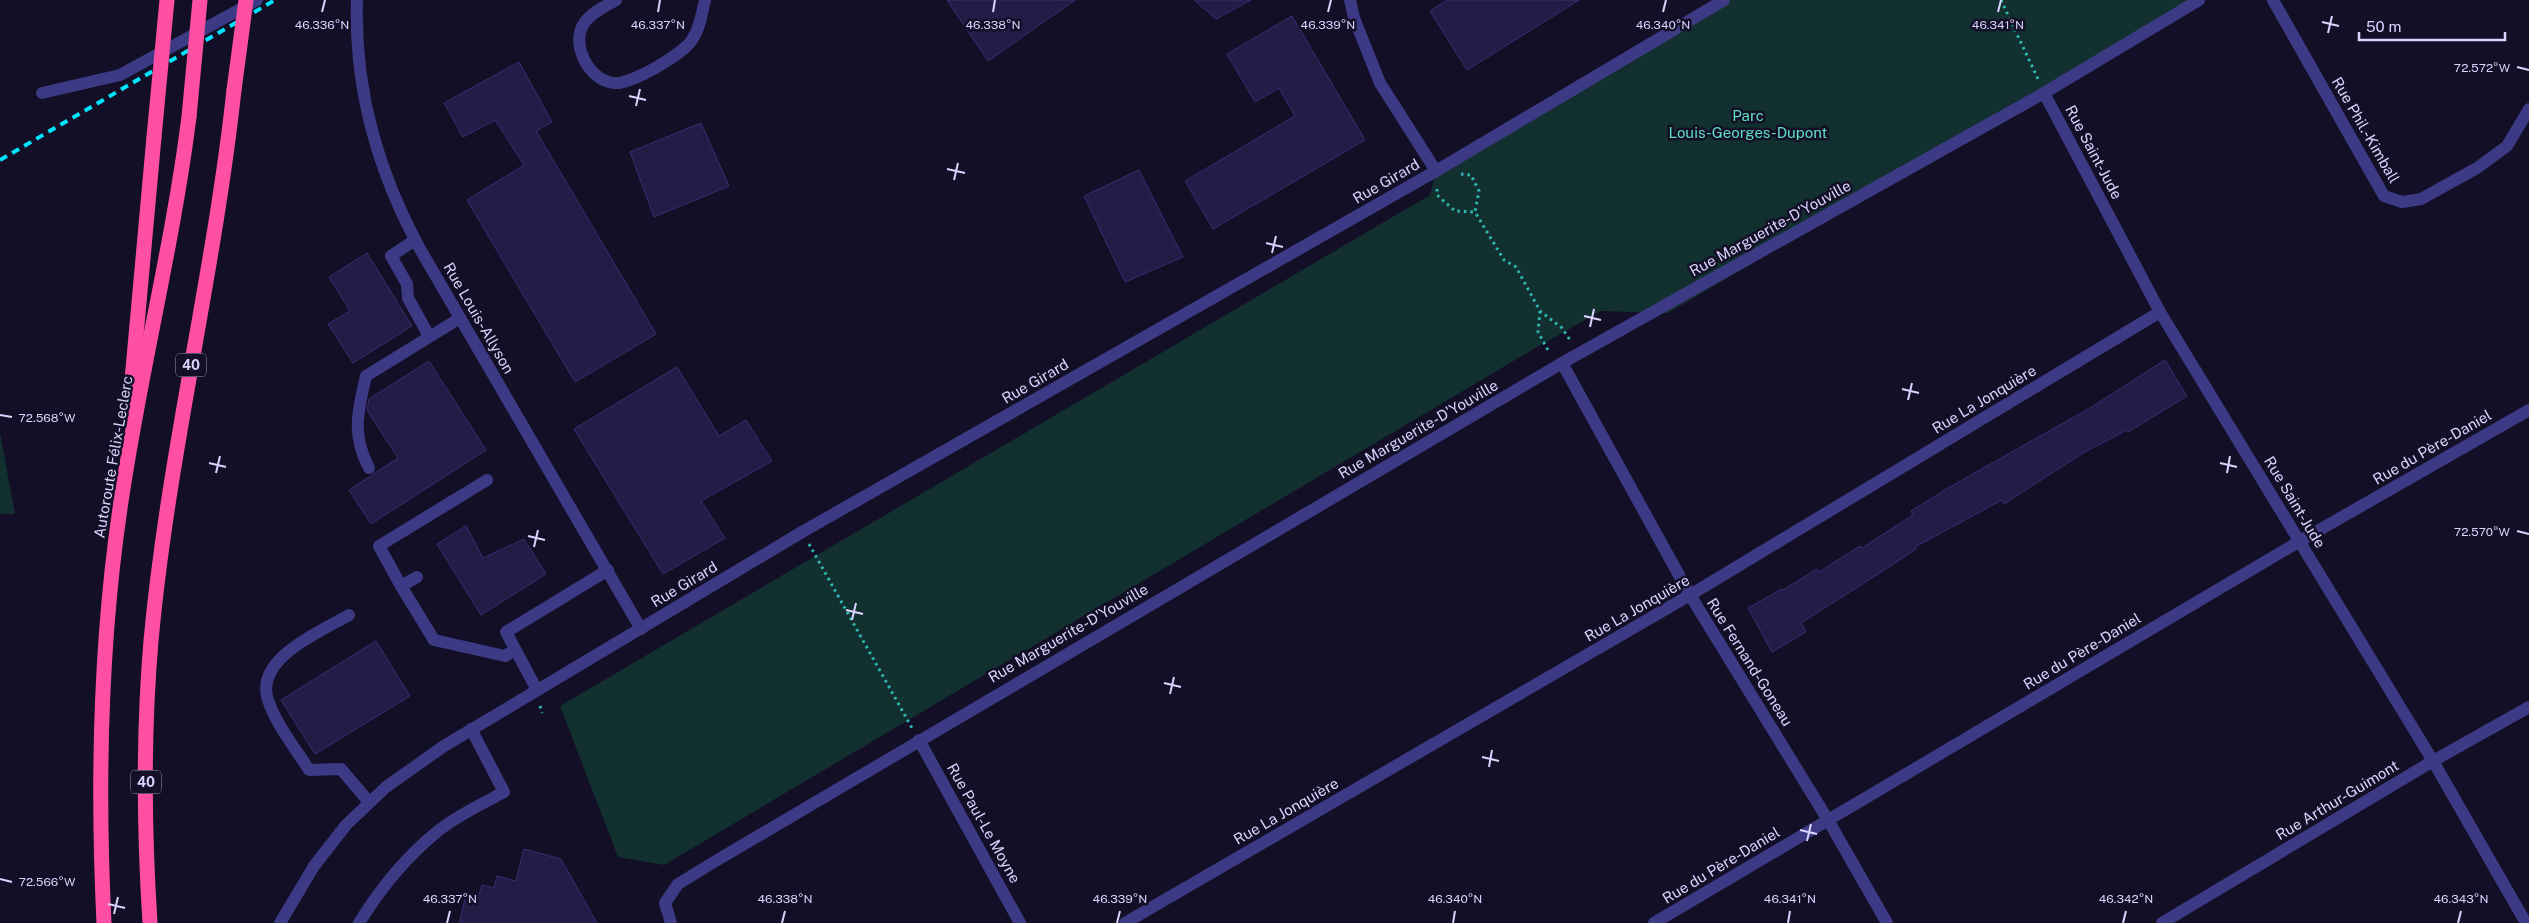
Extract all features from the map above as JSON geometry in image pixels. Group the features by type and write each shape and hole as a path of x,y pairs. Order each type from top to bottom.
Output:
{"highway":[{"path":"122,495 167,0"},
{"name":"Autoroute Félix-Leclerc","path":"104,923 100,819 101,714 111,576 122,495 170,241 189,117 200,0"},
{"name":"40","path":"150,923 146,772 151,640 168,508 218,217 234,90 238,0"},
{"path":"234,90 246,0"}],"street":[{"path":"42,92 120,75 257,0"},
{"name":"Rue Louis-Allyson","path":"357,0 359,61 370,127 389,184 415,240 641,628"},
{"path":"616,0 589,18 582,27 579,38 580,50 593,72 606,82 617,84 633,79 684,50 697,30 705,0"},
{"path":"1350,0 1354,18 1380,83 1436,171"},
{"name":"Rue Girard","path":"280,923 322,855 369,802 416,764 471,729 802,532 1436,171 1724,0"},
{"name":"Rue Marguerite-D'Youville","path":"672,923 665,902 678,884 919,740 1562,363 2044,94 2199,0"},
{"name":"Rue Phil.-Kimball","path":"2273,0 2384,196 2402,202 2421,199 2477,168 2507,146 2529,109"},
{"name":"Rue Saint-Jude","path":"2044,94 2160,312 2433,761 2526,923"},
{"path":"415,240 391,256 407,284 408,298 429,336"},
{"name":"Rue La Jonquière","path":"1125,923 1690,596 2160,312"},
{"path":"369,468 360,448 357,430 366,376 460,318"},
{"name":"Rue Fernand-Goneau","path":"1562,363 1690,596 1828,820 1887,923"},
{"name":"Rue du Père-Daniel","path":"1654,923 2300,541 2529,410"},
{"path":"487,480 379,546 434,640 505,656 515,650"},
{"path":"536,690 506,632 608,570"},
{"path":"401,586 417,577"},
{"path":"349,616 283,656 269,675 266,692 274,713 309,770 341,768 369,802"},
{"name":"Rue Arthur-Guimont","path":"2162,923 2433,761 2529,707"},
{"path":"359,923 390,879 431,836 465,813 504,792 471,729"},
{"name":"Rue Paul-Le Moyne","path":"919,740 1020,923"}],"path":[{"path":"2001,0 2044,94"},
{"path":"1475,212 1455,211 1437,195 1436,171 1471,175 1479,191 1475,212 1504,260 1516,267 1540,311 1562,328 1570,341 1562,363 1550,353 1538,332 1540,311"},
{"path":"802,532 919,740"}],"green space":[{"name":"Parc Louis-Georges-Dupont","path":"1715,0 2200,0 1668,313 1601,311 1532,350 664,865 618,857 560,706 1430,195 1436,171"},
{"path":"0,433 15,514 0,514"}],"building":[{"path":"947,0 1075,0 988,61"},
{"path":"1194,0 1251,0 1216,19"},
{"path":"1447,0 1579,0 1467,70 1430,11"},
{"path":"1292,16 1365,140 1213,229 1185,181 1295,116 1279,88 1255,102 1227,54"},
{"path":"519,62 552,122 536,131 656,334 575,382 467,200 524,165 495,120 463,137 444,103"},
{"path":"701,123 729,186 654,217 630,152"},
{"path":"1139,170 1183,257 1125,282 1084,196"},
{"path":"367,253 412,326 353,363 328,324 350,311 329,277"},
{"path":"2165,360 2187,396 2128,432 2127,430 2083,453 2004,504 2002,500 1915,547 1916,549 1801,623 1806,632 1772,652 1748,608 1783,590 1817,569 1819,572 1860,546 1862,548 1913,515 1911,511 1948,488 2090,408"},
{"path":"429,361 486,450 371,524 349,490 398,458 367,410 369,399"},
{"path":"677,367 719,436 746,420 772,461 701,501 725,538 663,574 574,429"},
{"path":"466,526 483,558 524,539 546,574 481,615 437,544"},
{"path":"376,641 410,696 315,754 281,700"},
{"path":"524,849 561,859 597,923 459,923 466,895 478,898 482,885 494,888 497,876 516,881"}],"railway":[{"path":"0,160 275,0"}]}
